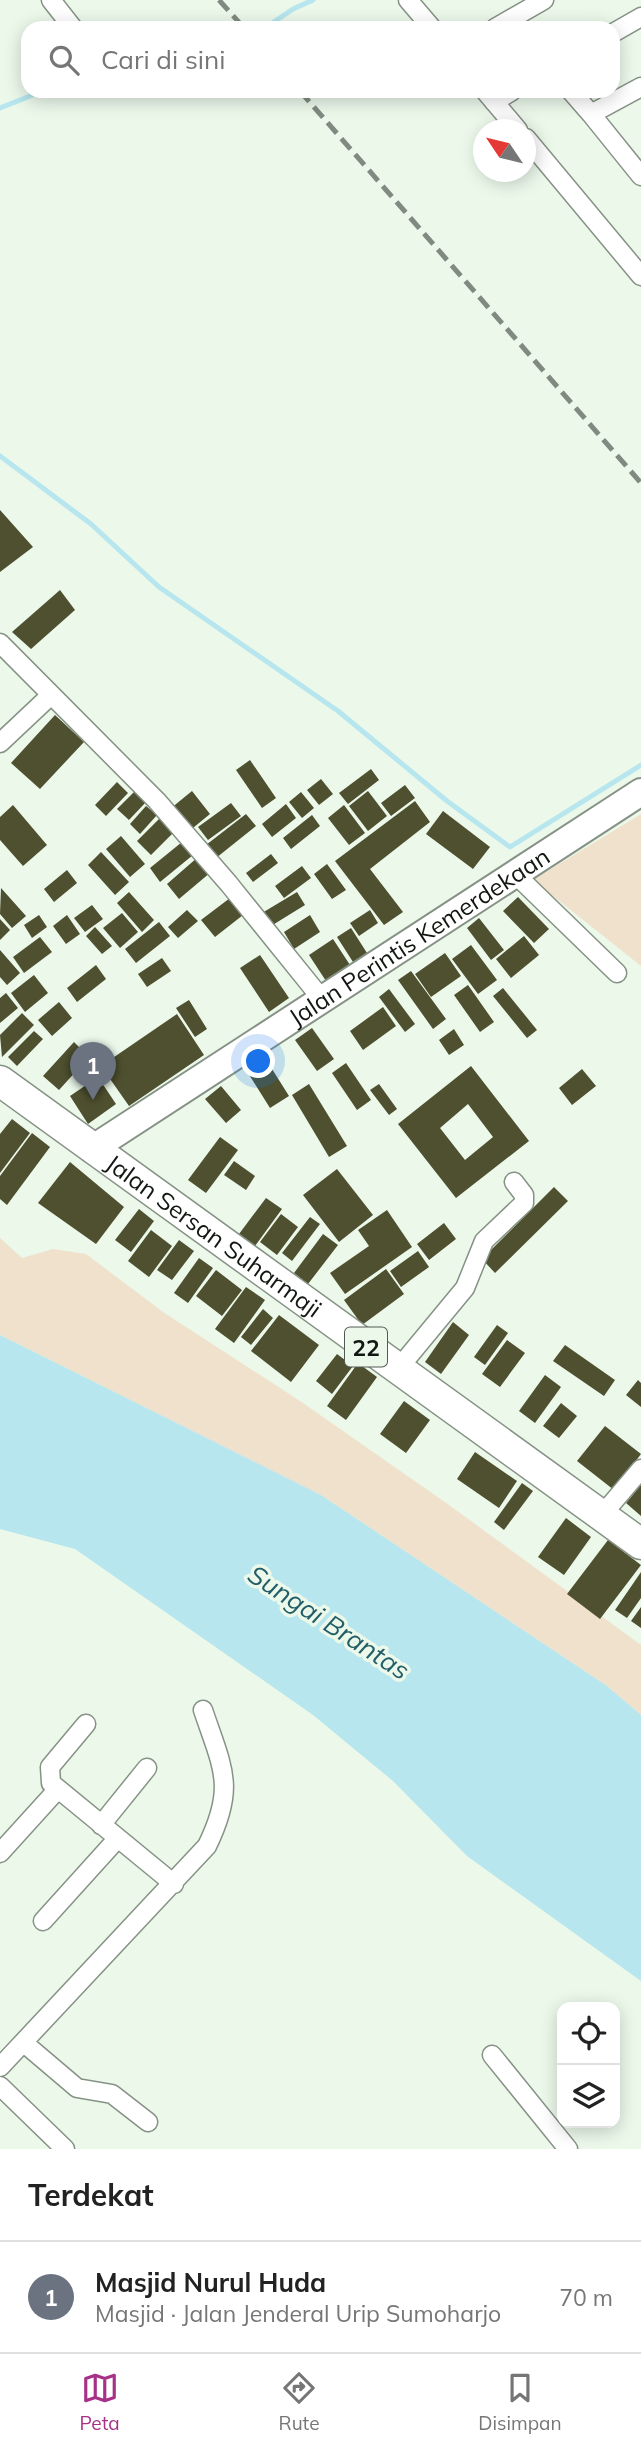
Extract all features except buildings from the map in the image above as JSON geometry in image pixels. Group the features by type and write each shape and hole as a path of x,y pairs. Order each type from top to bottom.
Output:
{"highway":[{"name":"22","path":"0,1081 92,1149"},
{"name":"Jalan Sersan Suharmaji","path":"92,1149 641,1544"}],"main road":[{"name":"Jalan Perintis Kemerdekaan","path":"92,1149 641,792"}],"street":[{"path":"51,0 68,21"},
{"path":"408,0 426,21"},
{"path":"507,21 544,0"},
{"path":"620,29 641,17"},
{"path":"591,114 641,87"},
{"path":"490,98 508,119"},
{"path":"577,98 638,168"},
{"path":"536,150 641,276"},
{"path":"0,643 157,801 229,884 321,998"},
{"path":"0,743 51,695"},
{"path":"514,873 617,973"},
{"path":"398,1369 465,1287 484,1241 524,1203 524,1195 514,1182"},
{"path":"602,1515 641,1469"},
{"path":"0,2067 174,1884 206,1846 223,1815 224,1773 202,1710"},
{"path":"86,1724 50,1767 48,1775 58,1789 174,1884"},
{"path":"101,1825 147,1768"},
{"path":"0,1853 58,1789"},
{"path":"43,1921 118,1838"},
{"path":"24,2043 76,2088 112,2094 148,2122"},
{"path":"492,2055 568,2149"},
{"path":"0,2086 65,2149"}],"shaded area":[{"path":"641,814 641,966 533,880"},
{"path":"0,1238 22,1258 53,1249 86,1254 163,1312 300,1401 449,1505 641,1645 641,1715 607,1686 321,1495 0,1335"}],"water":[{"name":"Sungai Brantas","path":"0,1335 321,1495 607,1686 641,1715 641,1981 467,1856 393,1781 313,1715 75,1549 0,1529"}],"waterway":[{"path":"275,21 313,0"},
{"path":"0,108 25,98"},
{"path":"0,456 91,524 159,587 338,711 447,801 510,847 641,765"}],"railway":[{"path":"219,0 238,21"},
{"path":"306,98 641,483"}],"place":[{"name":"Masjid Nurul Huda","path":"93,1100"}]}
